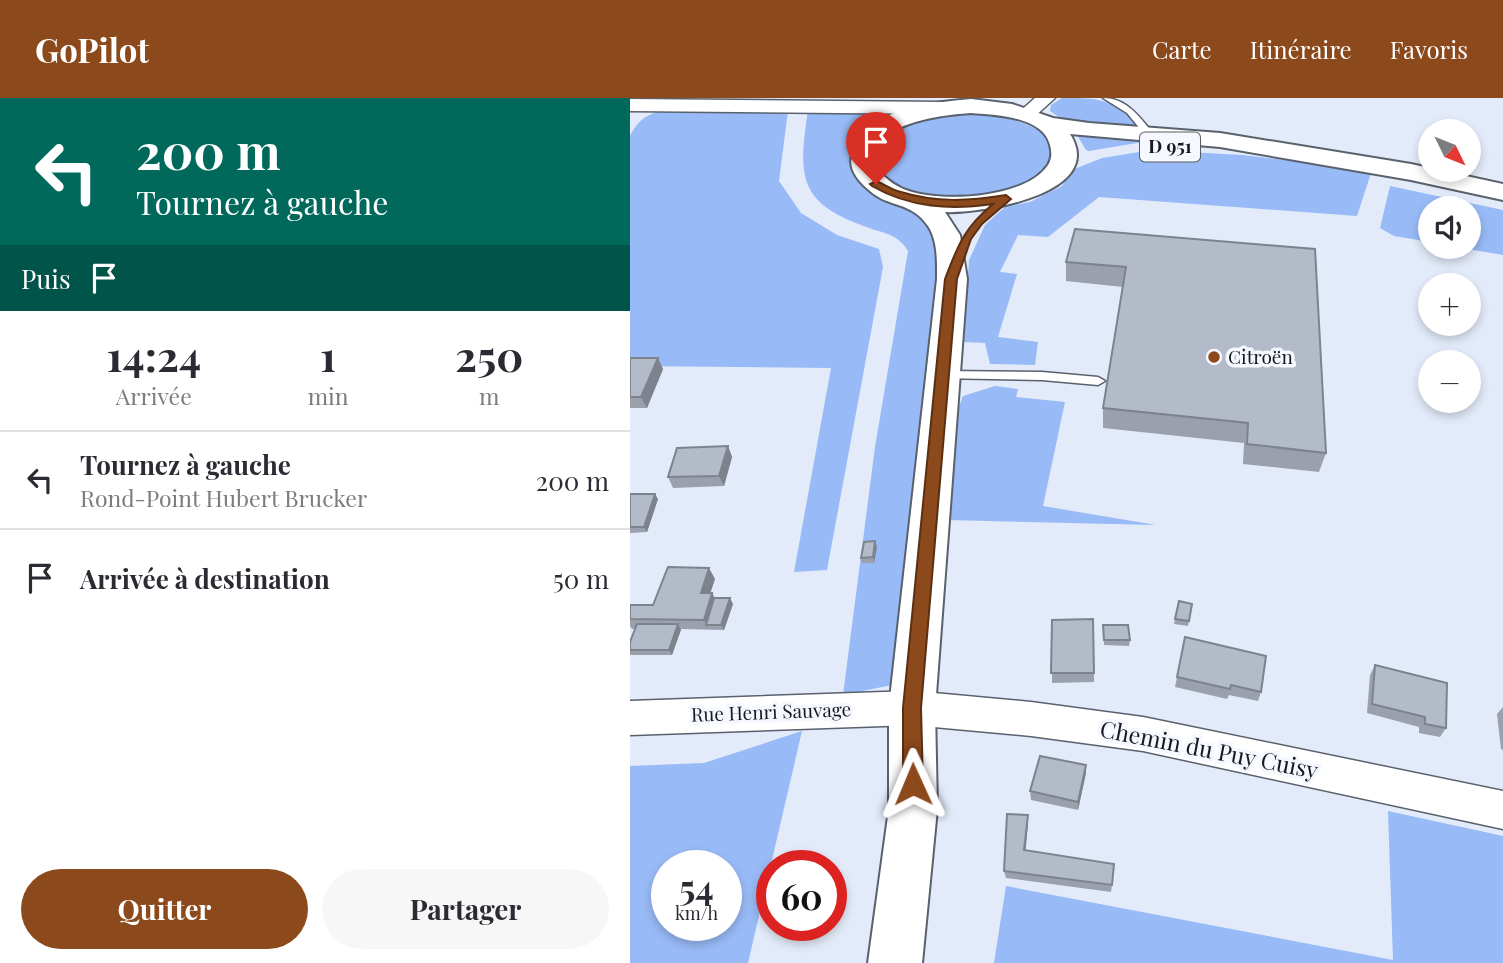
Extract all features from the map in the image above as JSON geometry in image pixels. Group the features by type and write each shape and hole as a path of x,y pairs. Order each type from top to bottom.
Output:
{"main road":[{"path":"942,108 1000,108 1036,119 1058,134 1064,145 1065,157 1079,161 1029,191 1006,199 962,205 918,201 894,194 876,184 865,171 862,158 866,144 878,132 888,114 942,108"},
{"name":"D 951","path":"1036,119 1220,140 1284,153 1411,172 1503,192"},
{"name":"D 951","path":"1079,161 1127,149 1167,147 1284,153"},
{"path":"951,279 966,239 978,222 1006,199"},
{"path":"895,963 913,809 912,708 951,279 949,237 941,220 918,201"}],"street":[{"path":"1036,119 1046,98"},
{"path":"634,106 849,102 888,114"},
{"name":"Rue Henri Sauvage","path":"630,718 912,708"},
{"name":"Chemin du Puy Cuisy","path":"912,708 1143,733 1503,810"}],"lane":[{"path":"1108,98 1130,111 1149,134"},
{"path":"942,375 1042,376 1098,381"}],"shaded area":[{"path":"1062,98 1085,98 1112,104 1138,124 1134,130 1066,122 1050,111 1051,105"},
{"path":"669,110 788,111 779,181 801,213 837,235 879,249 883,267 827,570 794,572 831,368 630,366 630,136 646,117"},
{"path":"808,110 872,111 878,116 876,124 860,139 850,159 857,177 897,197 920,213 937,235 943,249 897,684 843,695 875,447 908,251 893,236 848,220 817,199 804,173 803,155"},
{"path":"979,113 1007,118 1038,130 1049,138 1054,148 1052,161 1028,184 999,194 967,198 935,196 910,190 893,181 881,168 879,158 882,148 901,130 939,116"},
{"path":"1077,135 1166,139 1165,143 1137,143 1089,151"},
{"path":"1152,150 1242,155 1372,170 1357,216 1099,197 1048,237 1018,235 1000,272 1017,274 998,337 1038,342 1035,365 990,364 985,343 964,342 969,260 985,225 1005,207 1030,202 1062,186 1072,170 1102,158"},
{"path":"1390,186 1437,196 1418,196 1418,240 1394,236 1380,228"},
{"path":"1481,205 1503,210 1503,255 1481,251"},
{"path":"995,386 1018,389 1016,397 1065,402 1043,506 1156,525 946,520 958,409 963,396"},
{"path":"802,731 774,850 756,850 756,929 748,963 630,963 630,766 704,763"},
{"path":"1388,811 1503,836 1503,963 994,963 1006,886 1393,960"}],"building":[{"name":"Citroën","path":"1075,229 1315,249 1326,453 1247,444 1248,423 1103,408 1126,267 1066,262"},
{"path":"630,358 658,358 641,397 630,397"},
{"path":"728,446 719,476 668,477 677,448"},
{"path":"630,494 655,494 644,527 630,527"},
{"path":"875,541 873,557 861,558 864,542"},
{"path":"668,567 709,568 701,593 712,593 704,620 630,619 630,605 653,605"},
{"path":"714,598 730,598 721,625 706,625"},
{"path":"1179,601 1192,604 1189,621 1175,619"},
{"path":"1093,619 1094,673 1051,673 1052,620"},
{"path":"637,624 678,624 669,650 630,650"},
{"path":"1103,625 1128,625 1130,640 1104,640"},
{"path":"1185,637 1266,656 1261,692 1231,685 1230,689 1177,677"},
{"path":"1375,665 1447,683 1446,728 1425,724 1425,717 1372,704"},
{"path":"1040,756 1086,765 1078,802 1030,791"},
{"path":"1007,814 1028,815 1024,850 1114,864 1112,885 1004,871"}],"place":[{"name":"Citroën","path":"1214,357"}],"route":[{"path":"876,184 894,194 940,204 962,205 1006,199 978,222 966,239 951,279 926,530 912,708 913,784"}]}
